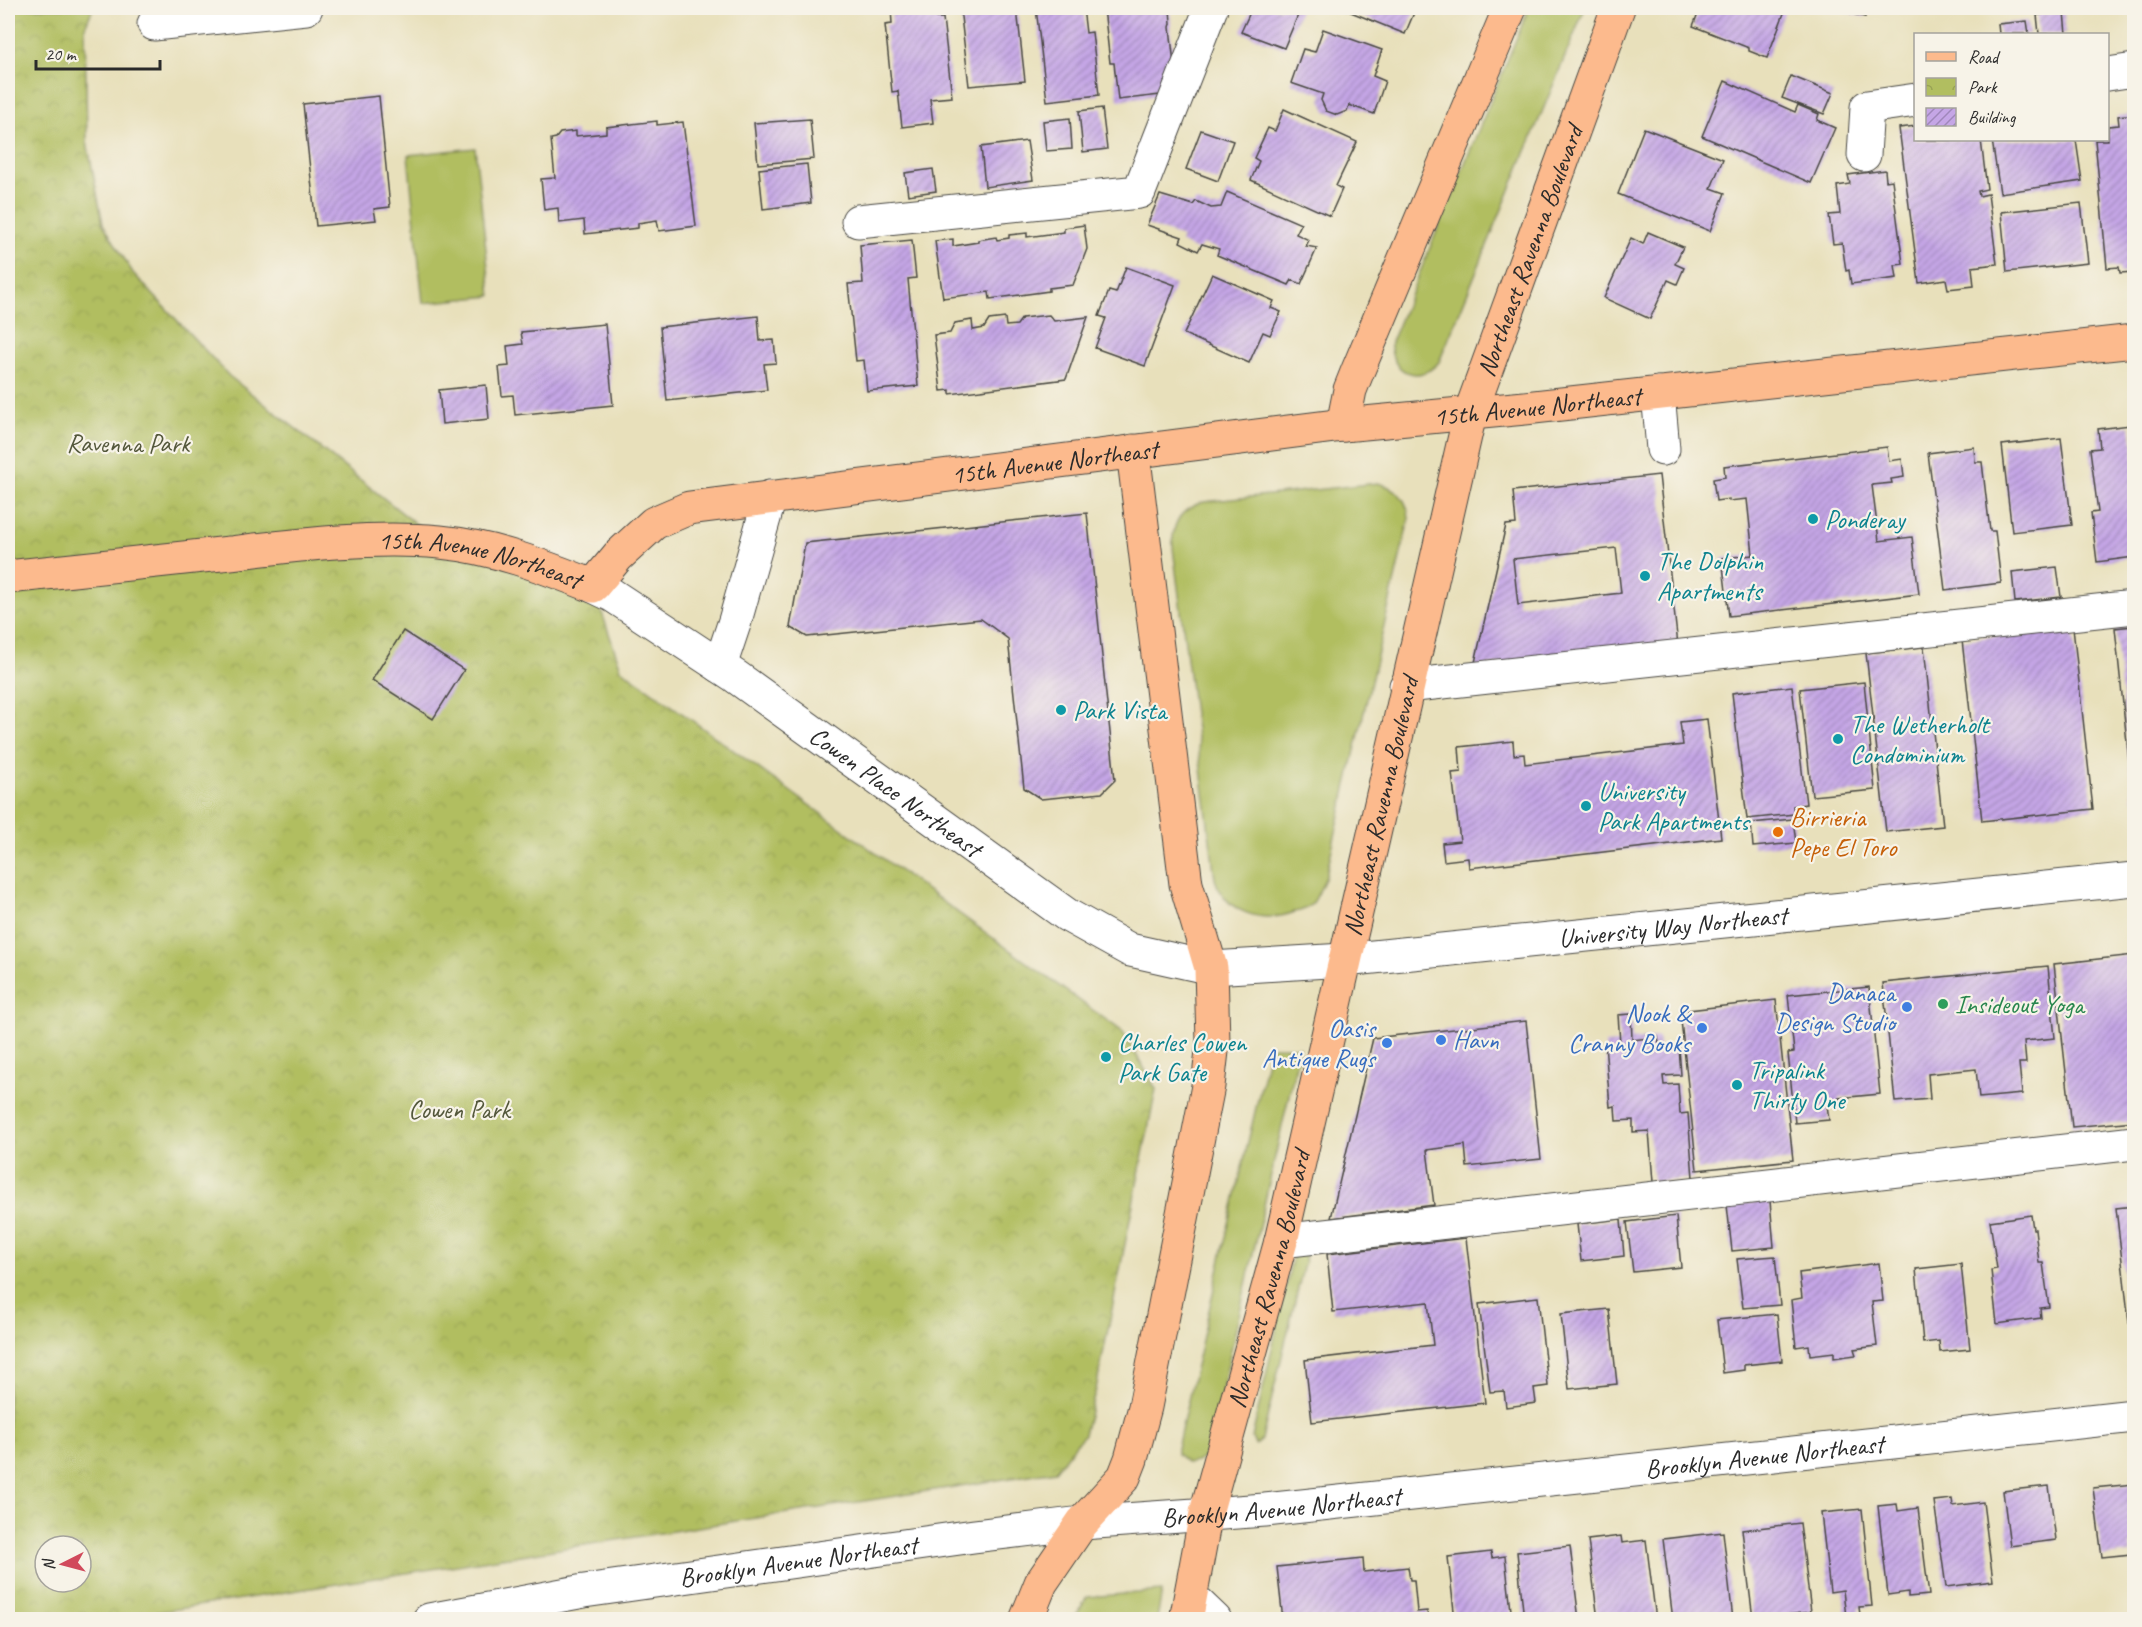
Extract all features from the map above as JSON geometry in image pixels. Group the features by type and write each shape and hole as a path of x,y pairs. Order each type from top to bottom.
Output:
{"main road":[{"path":"1343,425 1350,390 1510,8"},
{"name":"Northeast Ravenna Boulevard","path":"1189,1608 1206,1513 1281,1242 1406,686 1470,414 1618,8"},
{"name":"15th Avenue Northeast","path":"8,577 284,547 360,541 439,542 467,546 534,562 593,586 618,556 654,523 689,508 1343,425 1470,414 2134,341"},
{"path":"1026,1620 1041,1583 1082,1524 1124,1477 1131,1459 1145,1407 1208,1086 1213,1042 1211,968 1186,884 1133,451"}],"street":[{"path":"154,24 306,8"},
{"path":"858,221 1139,192 1211,8"},
{"path":"2109,74 2134,70"},
{"path":"1864,155 1867,107 1914,100"},
{"path":"1658,393 1663,448"},
{"path":"720,666 738,612 770,497"},
{"name":"Cowen Place Northeast","path":"593,586 612,595 720,666 1067,915 1130,950 1211,968"},
{"path":"1406,686 2134,607"},
{"name":"University Way Northeast","path":"1211,968 1344,960 2134,879"},
{"path":"1281,1242 2134,1143"},
{"name":"Brooklyn Avenue Northeast","path":"429,1620 582,1605 974,1536 1082,1524 1266,1510 2134,1416"},
{"path":"1189,1608 1215,1620"}],"green space":[{"name":"Cowen Park","path":"8,8 93,8 85,27 87,142 103,224 133,273 229,376 439,542 593,586 621,669 1123,1032 1156,1089 1096,1389 1084,1434 1055,1471 114,1619 8,1620"},
{"path":"1529,8 1585,8 1439,362 1423,373 1407,372 1395,361 1391,342"},
{"path":"475,148 491,296 423,303 408,155"},
{"path":"1378,483 1391,488 1400,495 1404,500 1409,519 1325,879 1314,901 1304,909 1271,917 1247,913 1228,901 1220,891 1215,879 1173,548 1176,524 1189,508 1204,502"},
{"path":"1270,1047 1300,1047 1207,1456 1196,1462 1187,1463 1177,1454 1177,1448"},
{"path":"1308,1247 1262,1439 1255,1445 1252,1438 1293,1255"},
{"path":"1162,1591 1157,1619 1074,1619 1087,1597"}],"building":[{"path":"891,8 935,8 936,18 943,18 952,97 930,99 933,123 902,127 898,91 892,92 885,25 892,24"},
{"path":"960,8 1017,9 1025,81 969,86"},
{"path":"1036,8 1083,8 1086,33 1092,32 1099,95 1047,101"},
{"path":"1104,8 1170,8 1177,93 1118,100 1114,63 1110,63"},
{"path":"1252,8 1301,8 1284,48 1241,32"},
{"path":"1341,8 1416,8 1405,34"},
{"path":"1700,8 1786,8 1767,58 1749,51 1749,48 1693,26"},
{"path":"1829,8 1867,8 1865,17"},
{"path":"2064,12 2066,33 2039,33 2037,15"},
{"path":"2027,21 2029,33 1999,33 1998,24"},
{"path":"1323,29 1382,50 1373,76 1385,81 1374,114 1349,105 1347,111 1337,115 1326,111 1321,100 1323,94 1291,83 1303,49 1315,52"},
{"path":"1791,76 1833,93 1824,114 1782,98"},
{"path":"1725,81 1795,112 1798,105 1819,114 1817,120 1835,128 1811,183 1702,136"},
{"path":"379,96 390,207 374,209 376,220 316,226 303,104"},
{"path":"1102,108 1107,149 1083,152 1079,111"},
{"path":"1284,109 1357,142 1336,186 1342,189 1330,216 1251,180 1259,161 1254,158 1268,128 1275,131"},
{"path":"2133,114 2134,272 2120,273 2119,267 2107,268 2095,141 2109,141 2109,126 2119,125 2118,116"},
{"path":"1070,118 1072,149 1046,151 1043,121"},
{"path":"810,119 814,159 758,164 754,123"},
{"path":"657,121 657,125 683,122 696,226 659,231 657,220 638,223 638,228 585,234 584,220 559,223 558,208 544,210 541,179 555,178 551,139 556,138 560,133 576,131 576,136 606,133 606,127"},
{"path":"1914,126 1914,141 1981,141 1987,189 1978,191 1979,196 1988,194 1997,264 1972,267 1974,286 1948,289 1946,279 1919,283 1899,128"},
{"path":"1644,128 1723,159 1711,188 1725,193 1710,231 1618,194"},
{"path":"1201,130 1233,141 1218,181 1186,169"},
{"path":"1027,141 1033,180 985,187 981,147"},
{"path":"1992,141 2076,141 2082,181 2000,193"},
{"path":"807,164 811,203 763,209 759,169"},
{"path":"933,169 936,191 908,195 905,173"},
{"path":"1885,170 1886,181 1892,180 1903,264 1895,265 1897,278 1851,284 1849,270 1846,271 1842,243 1833,244 1829,215 1840,214 1837,186 1850,184 1848,175"},
{"path":"1227,192 1301,224 1296,234 1309,240 1306,246 1317,248 1301,284 1292,280 1289,285 1217,255 1219,249 1202,244 1198,251 1180,242 1182,237 1147,225 1160,195 1193,205 1196,201 1211,208 1221,207"},
{"path":"2081,203 2088,263 2007,272 2001,212"},
{"path":"1084,225 1087,249 1073,285 1049,288 1049,291 990,299 989,292 943,298 935,241 953,239 953,246 996,237 997,240 1009,238 1009,235 1027,233 1027,237 1064,232 1064,228"},
{"path":"1648,232 1683,247 1675,264 1684,268 1677,284 1668,280 1650,319 1604,298 1631,238 1643,244"},
{"path":"912,240 916,278 908,279 918,386 867,391 864,360 856,361 848,284 863,283 860,245"},
{"path":"1126,267 1175,285 1145,366 1095,348 1106,318 1099,316 1109,291 1116,293"},
{"path":"1212,274 1274,301 1271,308 1281,312 1270,335 1263,332 1249,363 1184,334"},
{"path":"1049,315 1054,321 1088,317 1066,379 950,394 950,390 941,391 934,335 950,333 955,323 972,320 973,330 984,328 989,320 1005,318 1006,326 1017,325 1022,318"},
{"path":"758,316 760,341 774,340 776,363 764,364 767,390 667,401 660,327"},
{"path":"605,324 613,405 515,415 513,395 502,396 499,367 509,366 507,346 523,344 521,332"},
{"path":"486,385 489,419 442,424 439,390"},
{"path":"2130,425 2132,443 2134,443 2134,557 2097,562 2091,513 2098,512 2090,449 2100,448 2098,429"},
{"path":"2061,438 2072,525 2012,532 2002,445"},
{"name":"Ponderay","path":"1887,447 1889,461 1902,459 1904,477 1891,479 1892,483 1872,485 1879,541 1912,537 1919,594 1729,616 1722,558 1753,555 1747,499 1716,501 1713,479 1725,477 1724,466"},
{"path":"1974,447 1975,462 1982,462 1990,531 1995,531 2001,583 1945,590 1928,453"},
{"name":"The Dolphin Apartments","path":"1659,475 1678,645 1474,667 1506,525 1516,524 1513,491","holes":["1616,548 1621,593 1518,605 1513,559"]},
{"name":"Park Vista","path":"1087,513 1115,780 1102,793 1041,799 1024,788 1008,639 981,619 807,637 790,627 805,543"},
{"path":"2057,567 2061,597 2015,602 2012,572"},
{"path":"2134,626 2134,800 2133,800 2115,628"},
{"path":"2073,628 2093,809 1982,821 1962,640"},
{"path":"403,631 464,670 433,719 372,680"},
{"path":"1924,647 1943,826 1886,832 1866,653"},
{"name":"The Wetherholt Condominium","path":"1864,682 1875,790 1812,796 1800,689"},
{"path":"1792,686 1806,804 1793,806 1794,814 1747,819 1732,693"},
{"name":"University Park Apartments","path":"1707,719 1721,838 1469,868 1468,858 1444,861 1442,843 1460,841 1452,773 1461,772 1459,747 1513,741 1514,755 1524,754 1525,764 1683,745 1680,722"},
{"path":"1793,819 1796,843 1753,847 1751,823"},
{"path":"2134,955 2134,1121 2072,1127 2054,964"},
{"path":"2048,966 2055,1038 2024,1041 2026,1063 2019,1063 2022,1094 1979,1098 1976,1069 1928,1074 1930,1099 1895,1102 1883,983"},
{"path":"1869,987 1880,1094 1839,1098 1840,1104 1827,1105 1829,1120 1795,1123 1788,1053 1794,1052 1788,995"},
{"name":"Tripalink Thirty One","path":"1776,1000 1793,1160 1697,1170 1680,1011"},
{"path":"1631,1014 1632,1040 1658,1037 1660,1050 1679,1048 1681,1075 1663,1076 1664,1085 1678,1084 1680,1114 1688,1113 1693,1178 1653,1182 1649,1131 1633,1132 1633,1120 1616,1121 1615,1106 1610,1107 1605,1044 1620,1043 1618,1015"},
{"path":"1526,1021 1541,1159 1467,1167 1465,1145 1427,1150 1434,1205 1331,1218 1373,1038"},
{"path":"1770,1201 1774,1247 1732,1251 1727,1205"},
{"path":"2134,1206 2134,1322 2129,1323 2116,1208"},
{"path":"2031,1215 2039,1263 2043,1263 2049,1307 2040,1308 2041,1318 1997,1324 1991,1270 1997,1269 1990,1221"},
{"path":"1676,1216 1681,1267 1633,1272 1627,1222"},
{"path":"1621,1219 1624,1256 1581,1261 1577,1224"},
{"path":"1466,1238 1485,1403 1312,1422 1305,1360 1433,1345 1428,1302 1333,1312 1327,1254"},
{"path":"1775,1256 1780,1305 1743,1308 1737,1259"},
{"path":"1879,1263 1883,1301 1872,1302 1877,1346 1854,1349 1856,1355 1834,1358 1834,1352 1810,1355 1809,1345 1796,1347 1791,1300 1802,1298 1799,1273"},
{"path":"1961,1264 1970,1349 1940,1352 1939,1341 1923,1343 1916,1269"},
{"path":"1538,1297 1548,1386 1534,1388 1536,1403 1506,1407 1504,1391 1490,1392 1479,1304"},
{"path":"1609,1309 1617,1384 1569,1389 1561,1314"},
{"path":"1777,1314 1782,1361 1744,1365 1744,1370 1723,1373 1717,1320"},
{"path":"2134,1484 2134,1545 2130,1545 2131,1554 2102,1557 2093,1488"},
{"path":"2049,1486 2056,1540 2010,1546 2003,1491"},
{"path":"1952,1499 1953,1506 1983,1502 1993,1581 1946,1587 1934,1501"},
{"path":"1897,1504 1898,1511 1918,1508 1929,1595 1908,1597 1908,1592 1888,1595 1878,1506"},
{"path":"1862,1509 1872,1606 1859,1607 1860,1615 1846,1617 1843,1590 1830,1592 1821,1513"},
{"path":"1800,1523 1811,1612 1753,1619 1742,1530"},
{"path":"1723,1532 1733,1620 1673,1620 1663,1539"},
{"path":"1621,1536 1622,1543 1646,1540 1656,1620 1598,1620 1588,1540"},
{"path":"1570,1546 1579,1620 1524,1620 1517,1552"},
{"path":"1491,1552 1492,1558 1505,1556 1512,1620 1455,1620 1448,1557"},
{"path":"1363,1558 1364,1572 1408,1567 1410,1580 1414,1580 1417,1612 1427,1611 1428,1620 1283,1620 1277,1567"}],"place":[{"name":"Ponderay","path":"1813,519"},
{"name":"The Dolphin Apartments","path":"1645,576"},
{"name":"Park Vista","path":"1061,710"},
{"name":"The Wetherholt Condominium","path":"1838,739"},
{"name":"University Park Apartments","path":"1586,806"},
{"name":"Birrieria Pepe El Toro","path":"1778,832"},
{"name":"Insideout Yoga","path":"1943,1004"},
{"name":"Danaca Design Studio","path":"1907,1007"},
{"name":"Nook & Cranny Books","path":"1702,1028"},
{"name":"Havn","path":"1441,1040"},
{"name":"Oasis Antique Rugs","path":"1387,1043"},
{"name":"Charles Cowen Park Gate","path":"1106,1057"},
{"name":"Tripalink Thirty One","path":"1737,1085"}],"park label":[{"name":"Ravenna Park","path":"128,443"}]}
